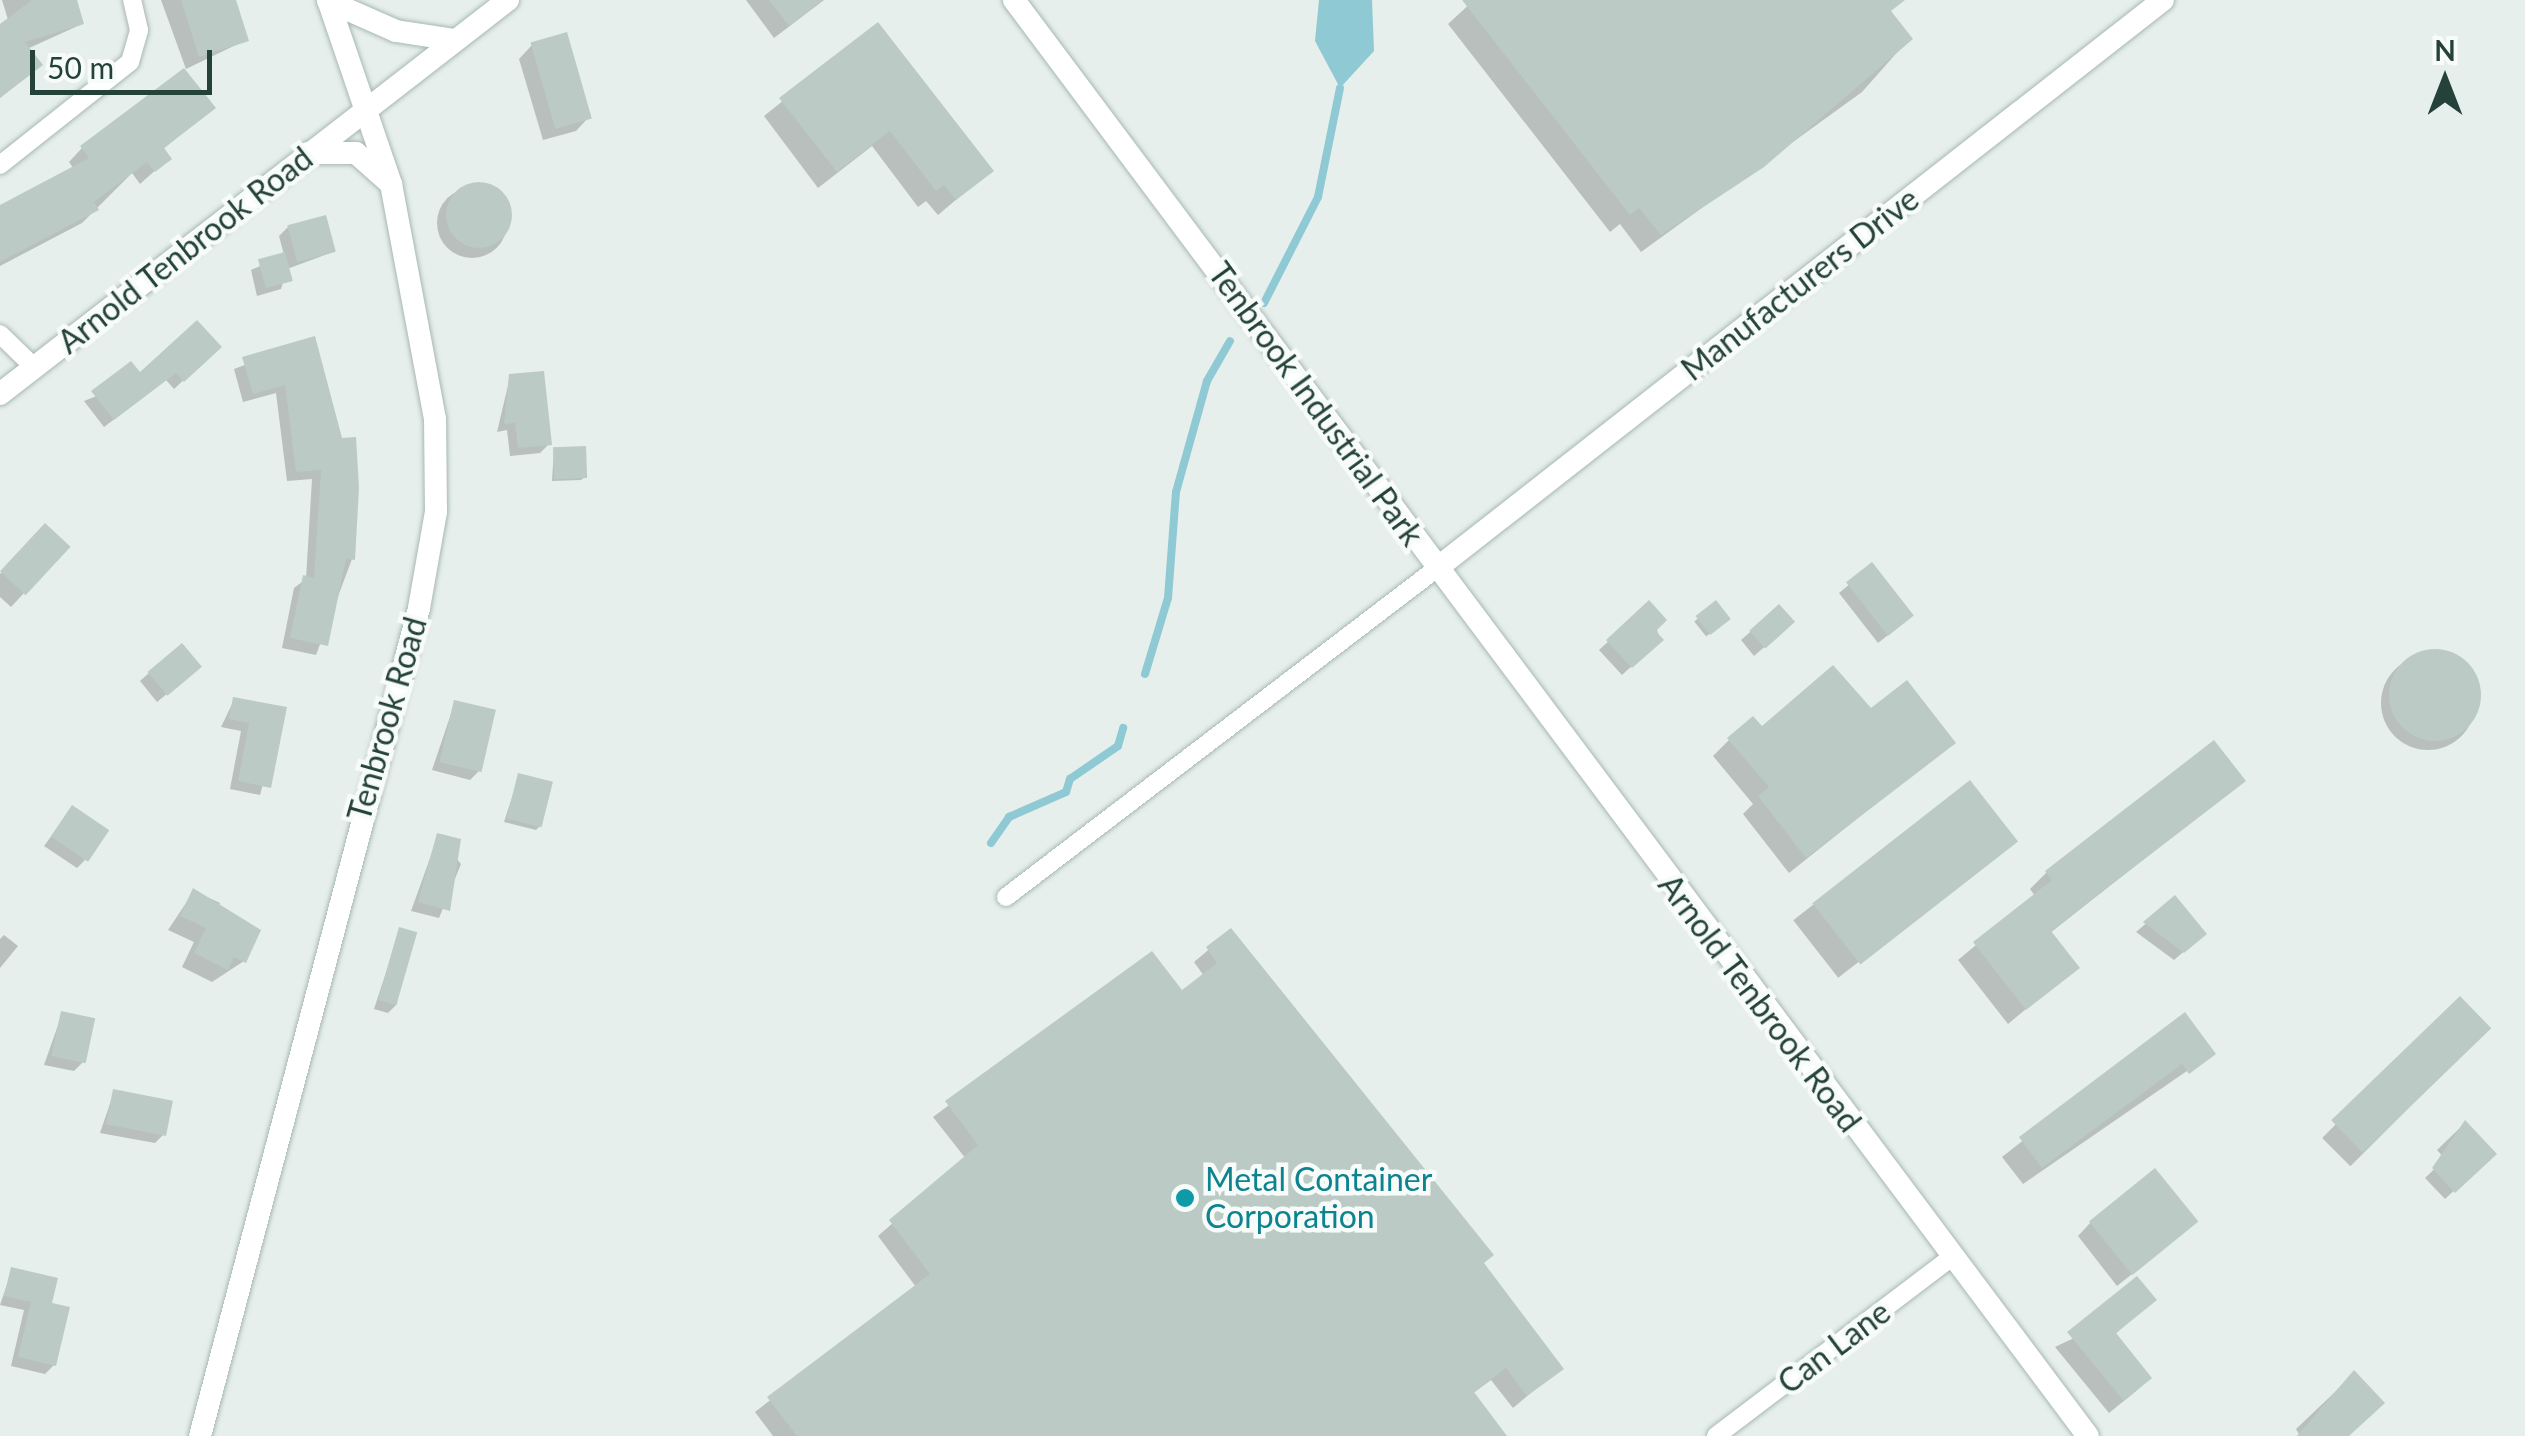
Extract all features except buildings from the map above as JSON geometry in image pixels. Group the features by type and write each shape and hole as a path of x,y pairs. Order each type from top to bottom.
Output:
{"street":[{"path":"0,165 130,62 139,30 132,0"},
{"path":"328,0 396,31 456,40"},
{"name":"Tenbrook Road","path":"200,1436 430,560 435,419 391,184 369,105 328,0"},
{"path":"369,105 508,0"},
{"name":"Tenbrook Industrial Park","path":"1006,897 1436,568 1014,0"},
{"name":"Manufacturers Drive","path":"1436,568 2163,0"},
{"name":"Arnold Tenbrook Road","path":"0,394 369,105"},
{"path":"308,153 356,152 391,184"},
{"path":"0,334 35,368"},
{"name":"Arnold Tenbrook Road","path":"1436,568 2088,1436"},
{"name":"Can Lane","path":"1716,1436 1952,1257"}],"water":[{"path":"1319,0 1372,0 1374,51 1340,88 1315,41"}],"waterway":[{"path":"1264,303 1318,197 1340,88"},
{"path":"1145,674 1168,598 1176,492 1207,381 1230,341"},
{"path":"991,843 1009,817 1066,792 1070,779 1118,746 1123,728"}],"place":[{"name":"Metal Container Corporation","path":"1185,1198"}]}
